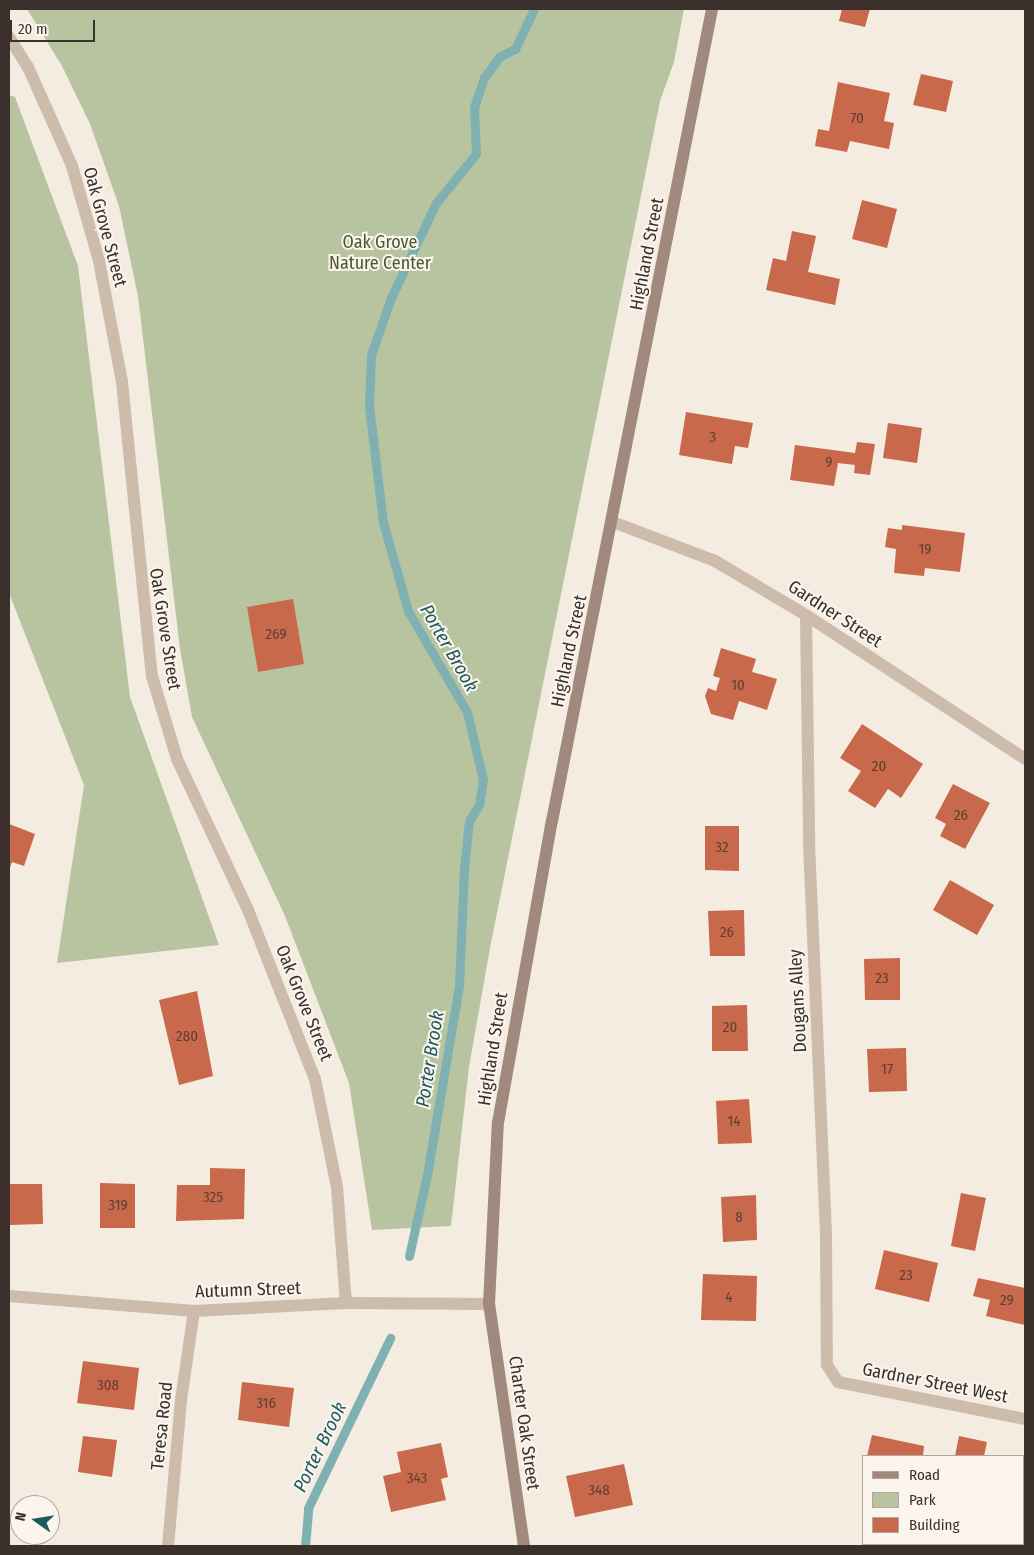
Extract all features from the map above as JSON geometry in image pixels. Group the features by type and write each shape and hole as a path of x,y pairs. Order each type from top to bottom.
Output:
{"main road":[{"name":"Highland Street","path":"489,1304 498,1123 511,1037 712,9"},
{"name":"Charter Oak Street","path":"489,1304 524,1546"}],"street":[{"name":"Oak Grove Street","path":"9,37 28,67 72,166 99,261 122,382 137,559 152,676 176,759 248,910 315,1079 337,1187 346,1303"},
{"name":"Gardner Street","path":"613,522 715,561 806,615 1025,760"},
{"name":"Dougans Alley","path":"806,615 809,844 826,1236 828,1365 838,1382"},
{"name":"Autumn Street","path":"9,1296 194,1311 346,1303 489,1304"},
{"name":"Teresa Road","path":"168,1546 181,1400 194,1311"},
{"name":"Gardner Street West","path":"838,1382 1025,1419"}],"green space":[{"name":"Oak Grove Nature Center","path":"27,9 684,9 674,62 660,101 490,948 469,1067 451,1226 372,1230 349,1083 285,916 192,717 180,649 138,296 119,206 90,124 62,66"},
{"path":"9,95 15,97 78,266 130,697 219,945 57,963 84,785 9,593"}],"building":[{"path":"842,9 870,9 865,27 839,21"},
{"path":"921,74 953,81 946,112 913,105"},
{"path":"838,82 890,93 884,121 894,123 889,149 850,141 847,152 815,146 818,129 829,131"},
{"path":"862,200 897,209 887,248 852,239"},
{"path":"792,231 816,236 808,272 840,279 835,305 766,290 773,258 786,261"},
{"path":"686,412 753,423 748,448 735,446 732,464 679,455"},
{"path":"888,423 922,428 917,463 883,458"},
{"path":"857,442 875,444 870,475 854,473 855,465 838,463 834,486 790,480 795,445 855,453"},
{"path":"902,525 965,533 960,572 925,568 924,576 894,573 896,549 885,547 888,528 902,530"},
{"path":"293,599 304,664 258,672 247,607"},
{"path":"721,648 756,659 752,672 777,679 767,710 739,701 733,720 711,714 705,696 708,688 716,691 720,678 713,676"},
{"path":"862,724 923,764 901,798 888,789 875,808 848,791 861,771 840,758"},
{"path":"953,784 990,803 965,849 940,836 946,824 935,818"},
{"path":"9,824 35,834 24,866 12,862 9,870"},
{"path":"705,826 739,826 739,871 705,870"},
{"path":"950,880 994,905 977,935 933,910"},
{"path":"744,910 745,956 710,956 708,911"},
{"path":"900,958 900,1000 865,1000 864,959"},
{"path":"197,991 213,1076 179,1085 159,1000"},
{"path":"747,1005 748,1051 712,1051 712,1006"},
{"path":"906,1048 907,1091 869,1092 867,1049"},
{"path":"749,1099 752,1143 718,1144 716,1101"},
{"path":"210,1168 245,1169 244,1219 176,1221 177,1185 210,1185"},
{"path":"100,1183 135,1184 135,1228 100,1228"},
{"path":"9,1184 42,1184 43,1224 9,1225"},
{"path":"961,1193 986,1198 975,1251 951,1246"},
{"path":"756,1195 757,1240 723,1242 721,1197"},
{"path":"884,1250 938,1263 929,1302 875,1289"},
{"path":"703,1274 757,1276 756,1321 701,1320"},
{"path":"978,1278 1025,1288 1025,1325 986,1316 990,1300 973,1296"},
{"path":"83,1361 139,1368 134,1410 77,1403"},
{"path":"242,1382 294,1388 289,1427 238,1420"},
{"path":"872,1435 924,1446 923,1455 867,1455"},
{"path":"83,1436 117,1440 112,1477 78,1472"},
{"path":"959,1436 987,1442 984,1455 955,1455"},
{"path":"441,1443 448,1477 441,1479 446,1500 391,1512 383,1476 401,1472 397,1452"},
{"path":"624,1464 633,1505 575,1517 566,1476"}],"waterway":[{"name":"Porter Brook","path":"409,1256 427,1175 459,985 464,869 469,821 479,805 483,780 467,712 408,611 383,522 369,407 371,355 391,298 436,203 476,154 474,107 484,78 499,57 515,49 534,9"},
{"name":"Porter Brook","path":"305,1546 308,1508 390,1338"}]}
